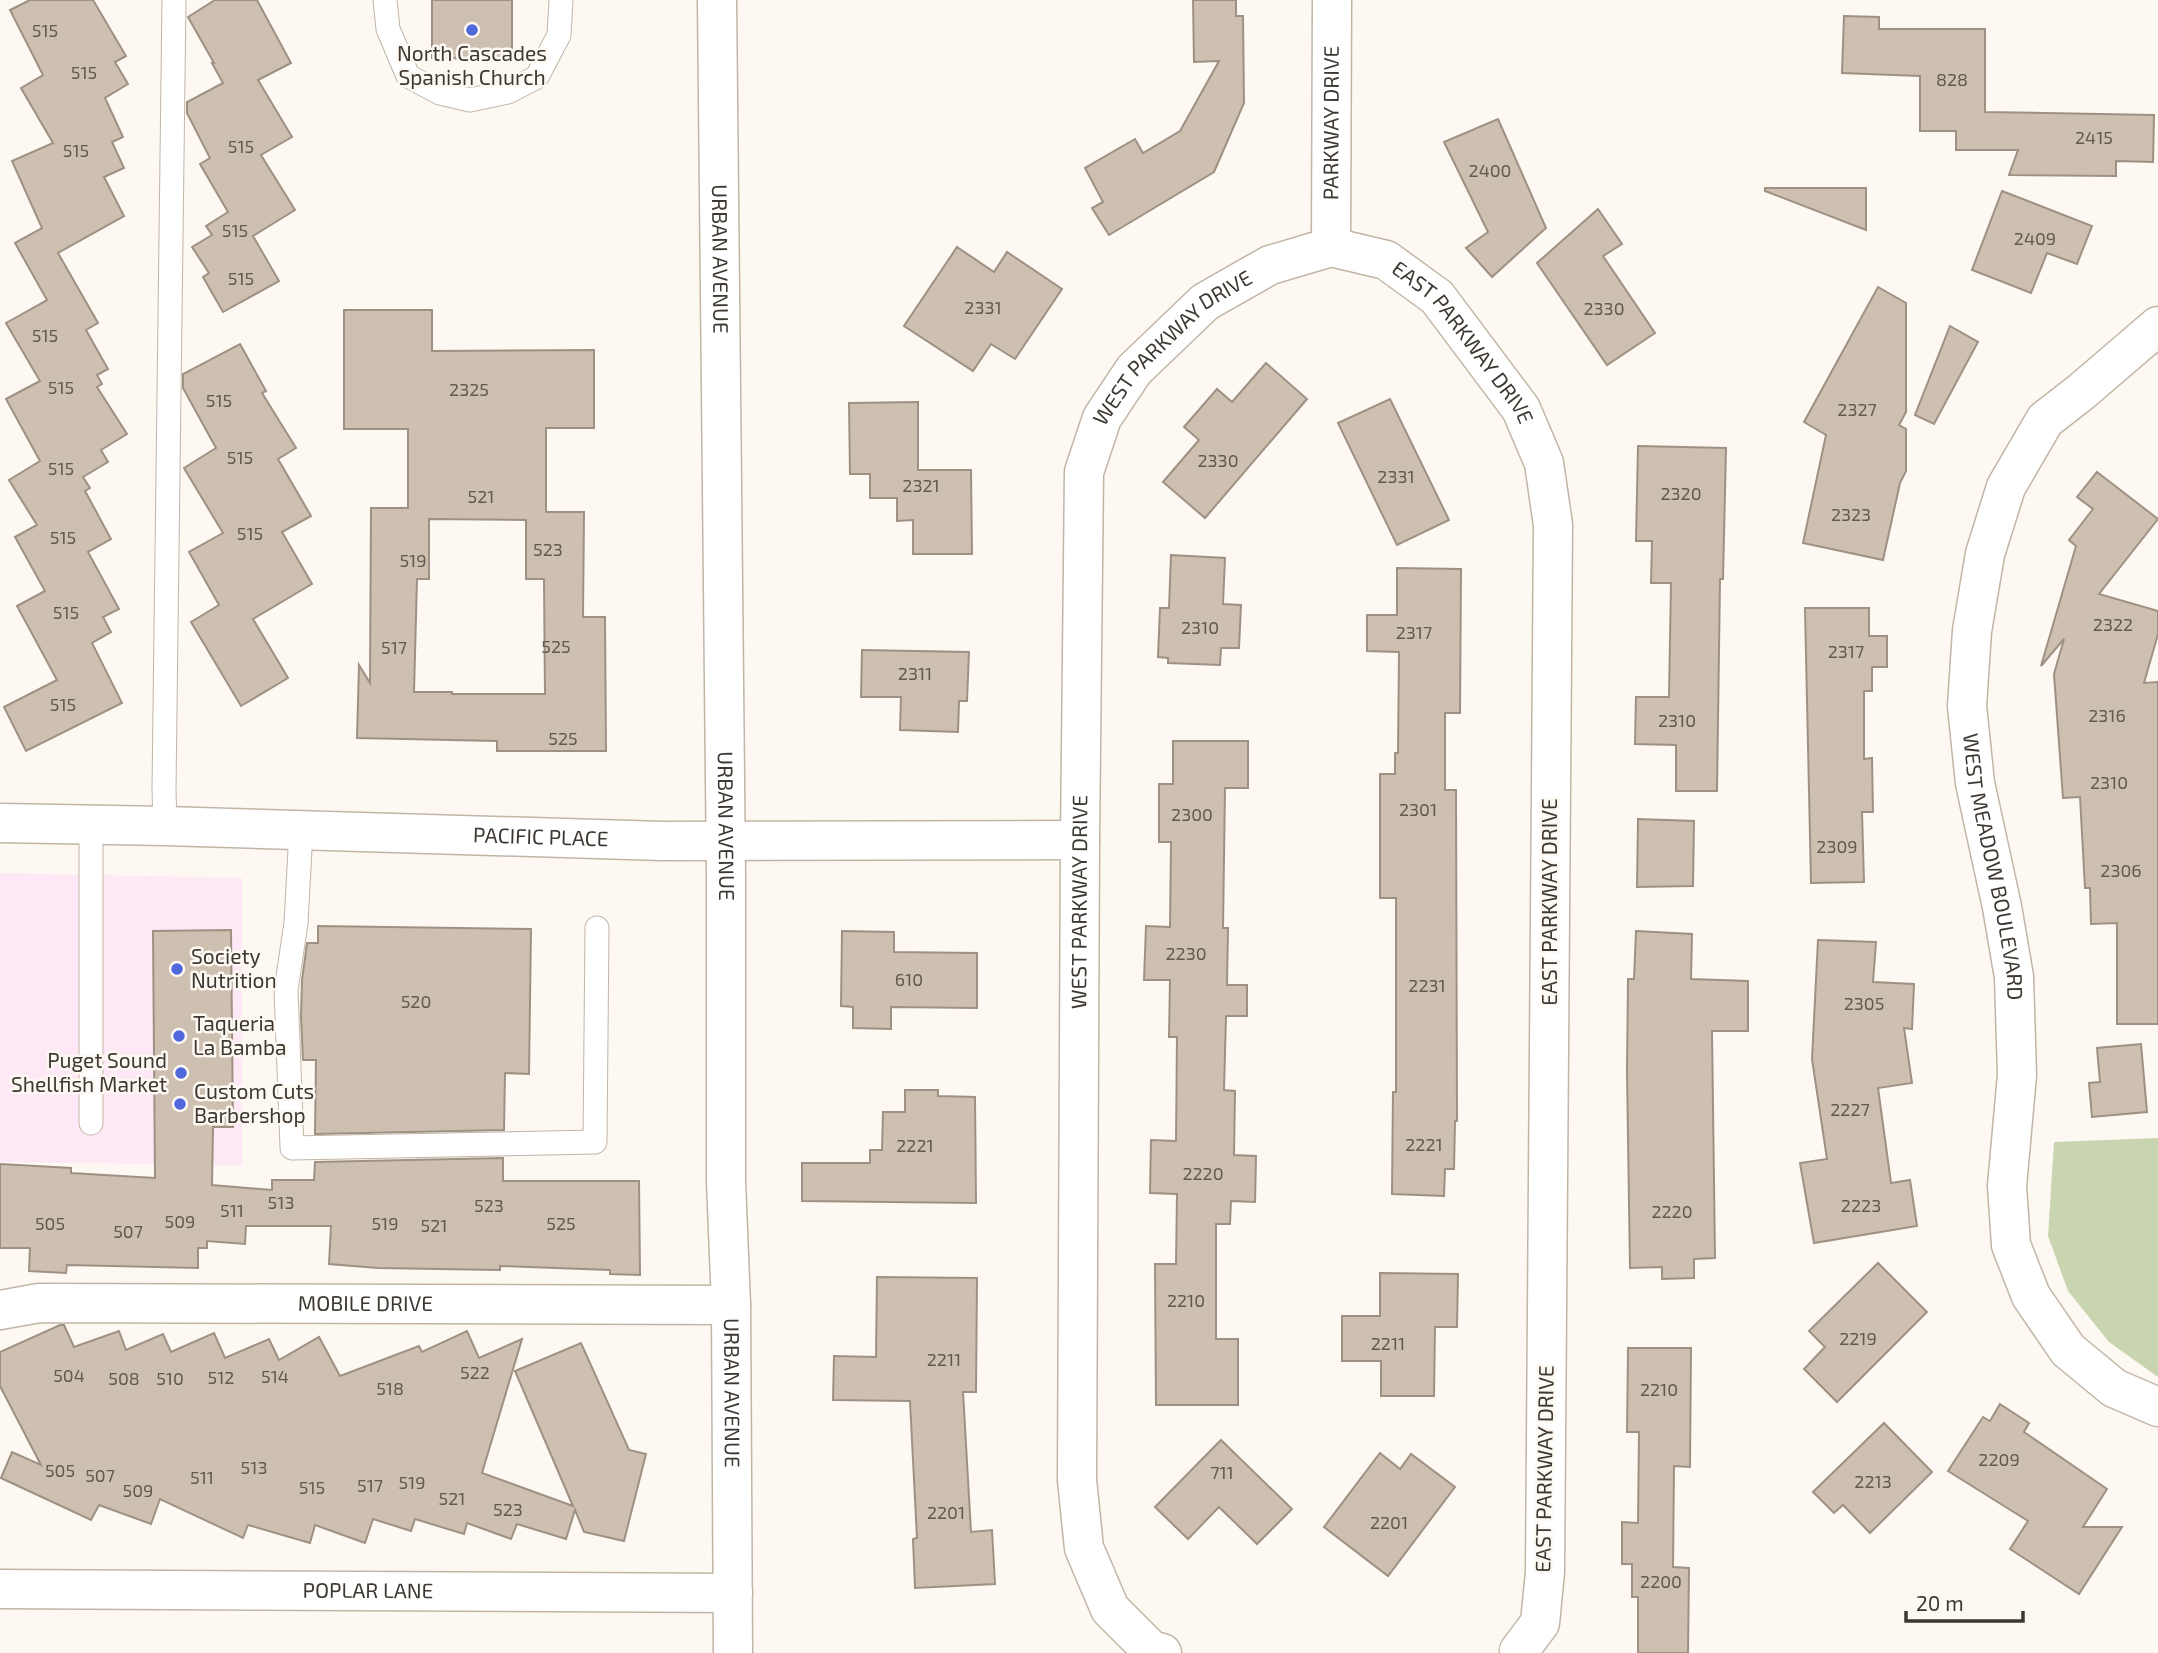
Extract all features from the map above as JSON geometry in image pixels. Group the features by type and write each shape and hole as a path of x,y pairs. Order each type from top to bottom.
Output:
{"street":[{"name":"URBAN AVENUE","path":"717,0 726,841 726,1181 731,1305 733,1653"},
{"name":"PARKWAY DRIVE","path":"1331,247 1332,0"},
{"name":"WEST PARKWAY DRIVE","path":"1162,1653 1151,1650 1110,1609 1084,1548 1077,1480 1084,472 1102,418 1134,370 1205,302 1269,265 1331,247"},
{"name":"EAST PARKWAY DRIVE","path":"1331,247 1386,260 1437,297 1521,409 1544,463 1553,525 1545,1572 1540,1623 1518,1652"},
{"name":"WEST MEADOW BOULEVARD","path":"2158,326 2045,420 2006,487 1985,554 1972,631 1967,706 1975,783 2014,977 2017,1075 2007,1186 2011,1245 2031,1296 2068,1350 2113,1388 2158,1408"},
{"name":"PACIFIC PLACE","path":"0,823 726,841 1080,841"},
{"name":"MOBILE DRIVE","path":"0,1310 39,1303 731,1305"},
{"name":"POPLAR LANE","path":"0,1589 733,1593"}],"lane":[{"path":"165,826 163,789 174,0"},
{"path":"385,0 388,29 408,76 440,93 470,100 508,92 537,77 559,35 561,0"},
{"path":"91,1123 92,825"},
{"path":"302,831 296,923 286,990 292,1148 595,1142 597,928"}],"shaded area":[{"path":"0,873 242,878 242,1165 0,1162"}],"green space":[{"path":"2158,1138 2158,1377 2109,1342 2068,1291 2048,1236 2054,1142"}],"building":[{"path":"30,0 93,0 126,56 115,62 128,84 105,98 123,137 112,142 124,168 104,177 124,216 58,253 98,323 86,330 108,369 97,375 102,384 97,387 127,434 101,450 108,462 83,477 90,488 85,491 111,539 88,552 119,609 103,617 111,632 92,643 122,703 26,751 4,707 57,680 17,606 45,591 15,537 37,525 9,480 40,461 6,399 40,381 6,323 47,300 15,243 42,228 12,161 53,143 21,88 43,75 10,10"},
{"path":"215,0 257,0 291,63 258,80 292,137 261,155 295,210 253,236 279,281 223,312 203,277 209,273 192,247 212,235 206,226 228,212 200,164 210,158 187,113 187,102 223,83 188,17"},
{"name":"North Cascades Spanish Church","path":"432,0 512,0 512,59 432,58"},
{"path":"1193,0 1236,0 1236,16 1243,16 1244,103 1214,172 1109,235 1092,208 1103,202 1085,168 1135,139 1143,153 1180,131 1219,61 1194,62"},
{"path":"1844,16 1879,17 1879,29 1985,29 1985,112 2154,115 2153,162 2116,161 2116,176 2009,175 2018,150 1956,150 1956,131 1920,131 1920,76 1842,73"},
{"path":"1498,119 1546,228 1492,277 1466,248 1488,232 1444,142"},
{"path":"1765,188 1866,188 1866,230 1765,191"},
{"path":"2002,191 2092,226 2077,264 2047,253 2031,293 1972,270"},
{"path":"1598,209 1622,244 1603,256 1655,333 1607,365 1537,263"},
{"path":"957,247 994,272 1007,252 1062,289 1015,359 991,344 973,371 904,326"},
{"path":"1878,287 1906,303 1906,412 1899,425 1906,429 1906,471 1900,483 1883,560 1803,543 1826,435 1804,422"},
{"path":"344,310 432,310 432,351 594,350 594,428 546,428 546,512 584,512 583,617 605,617 606,751 497,751 497,741 357,738 359,665 370,683 371,508 408,508 408,429 344,429","holes":["429,519 526,520 526,579 544,579 545,694 414,692 417,579 429,579"]},
{"path":"1950,326 1978,342 1934,424 1915,415"},
{"path":"240,344 266,391 262,393 296,448 278,459 311,516 282,532 312,584 253,619 288,678 241,706 191,622 219,605 189,552 223,533 184,468 216,448 183,388 183,374"},
{"path":"1266,363 1307,399 1205,518 1163,482 1199,440 1184,427 1217,389 1232,402"},
{"path":"1390,399 1449,520 1397,545 1338,423"},
{"path":"918,402 918,470 971,470 972,554 913,554 913,520 897,521 897,498 870,498 870,474 850,474 849,403"},
{"path":"1638,446 1726,448 1723,579 1720,579 1717,791 1676,791 1676,745 1635,744 1636,697 1669,697 1671,583 1651,583 1652,541 1636,541"},
{"path":"2097,472 2158,519 2099,594 2158,611 2158,634 2144,683 2158,682 2158,1024 2117,1024 2117,923 2091,924 2090,888 2085,888 2080,797 2063,798 2054,674 2064,639 2041,666 2076,546 2069,540 2093,509 2077,497"},
{"path":"1171,555 1225,558 1223,604 1241,605 1239,648 1221,648 1220,665 1168,663 1168,658 1158,657 1160,608 1169,608"},
{"path":"1397,568 1461,569 1460,713 1445,713 1445,790 1456,790 1457,1121 1454,1169 1445,1169 1444,1196 1392,1194 1393,1092 1396,1092 1396,898 1380,898 1380,774 1395,774 1395,753 1398,753 1399,652 1367,651 1367,615 1397,615"},
{"path":"1805,608 1869,608 1869,636 1887,636 1887,667 1872,667 1872,691 1864,691 1864,759 1872,758 1873,812 1862,812 1864,882 1811,883"},
{"path":"862,650 969,652 967,701 959,701 958,732 900,730 901,697 861,697"},
{"path":"1173,741 1248,741 1248,788 1225,788 1223,928 1228,928 1227,985 1247,985 1247,1016 1226,1016 1224,1090 1235,1091 1234,1155 1256,1156 1255,1202 1231,1201 1230,1224 1216,1224 1216,1339 1238,1339 1238,1405 1156,1405 1155,1264 1176,1264 1177,1194 1150,1193 1151,1140 1176,1141 1177,1037 1169,1037 1170,980 1144,980 1146,926 1170,927 1171,842 1159,842 1159,784 1173,784"},
{"path":"1638,819 1694,821 1693,886 1637,887"},
{"path":"318,926 531,929 529,1074 505,1073 504,1130 315,1134 316,1060 303,1060 301,1016 307,943 318,943"},
{"path":"231,930 233,1127 213,1127 212,1185 272,1190 272,1180 314,1180 315,1162 503,1158 503,1181 639,1181 640,1275 610,1274 610,1270 500,1266 500,1270 378,1268 329,1264 331,1226 246,1226 245,1244 207,1241 207,1248 198,1248 198,1268 67,1265 66,1273 29,1271 30,1248 0,1248 0,1164 71,1168 71,1173 155,1178 153,931"},
{"path":"842,931 894,932 894,952 977,953 977,1008 891,1007 891,1029 853,1028 853,1007 841,1006"},
{"path":"1636,931 1692,934 1691,979 1748,981 1748,1031 1712,1031 1715,1258 1694,1259 1694,1278 1662,1279 1662,1267 1630,1268 1628,979 1634,979"},
{"path":"1818,940 1876,942 1873,982 1914,984 1912,1029 1904,1028 1912,1083 1878,1088 1891,1183 1910,1180 1917,1226 1814,1243 1800,1163 1827,1159 1812,1059"},
{"path":"2141,1044 2147,1112 2092,1117 2089,1083 2100,1082 2097,1048"},
{"path":"905,1090 938,1090 938,1096 975,1097 976,1203 802,1201 802,1163 870,1163 870,1150 882,1150 883,1112 905,1112"},
{"path":"1878,1263 1927,1312 1837,1402 1804,1369 1825,1347 1809,1331"},
{"path":"1380,1273 1458,1274 1457,1327 1435,1327 1434,1396 1381,1396 1381,1361 1342,1361 1342,1316 1380,1316"},
{"path":"877,1277 977,1278 976,1392 963,1392 971,1532 992,1530 995,1584 915,1588 913,1539 917,1538 910,1401 833,1400 834,1356 876,1357"},
{"path":"64,1325 74,1347 119,1331 126,1350 163,1334 171,1352 214,1333 225,1358 269,1339 279,1360 319,1337 340,1376 419,1346 422,1352 467,1331 479,1358 522,1339 482,1473 573,1506 515,1371 581,1343 629,1450 646,1454 624,1541 584,1532 575,1510 566,1539 517,1524 511,1539 467,1523 464,1534 415,1519 411,1531 373,1519 365,1543 315,1525 310,1543 248,1525 243,1538 160,1499 151,1524 99,1505 91,1520 1,1478 12,1452 41,1465 0,1386 0,1352"},
{"path":"1628,1348 1691,1348 1690,1467 1674,1466 1673,1567 1689,1568 1688,1653 1638,1653 1638,1597 1632,1597 1632,1564 1622,1564 1622,1522 1638,1523 1639,1432 1627,1432"},
{"path":"2000,1404 2029,1423 2024,1432 2107,1489 2083,1527 2122,1527 2079,1594 2010,1549 2028,1521 1948,1471 1983,1417 1990,1421"},
{"path":"1884,1423 1932,1472 1870,1533 1843,1505 1834,1513 1813,1492"},
{"path":"1221,1440 1292,1509 1257,1544 1219,1507 1188,1539 1155,1507"},
{"path":"1380,1453 1400,1469 1411,1454 1455,1487 1388,1576 1324,1527"}],"place":[{"name":"North Cascades Spanish Church","path":"472,30"},
{"name":"Society Nutrition","path":"177,969"},
{"name":"Taqueria La Bamba","path":"179,1036"},
{"name":"Puget Sound Shellfish Market","path":"181,1073"},
{"name":"Custom Cuts Barbershop","path":"180,1104"}]}
